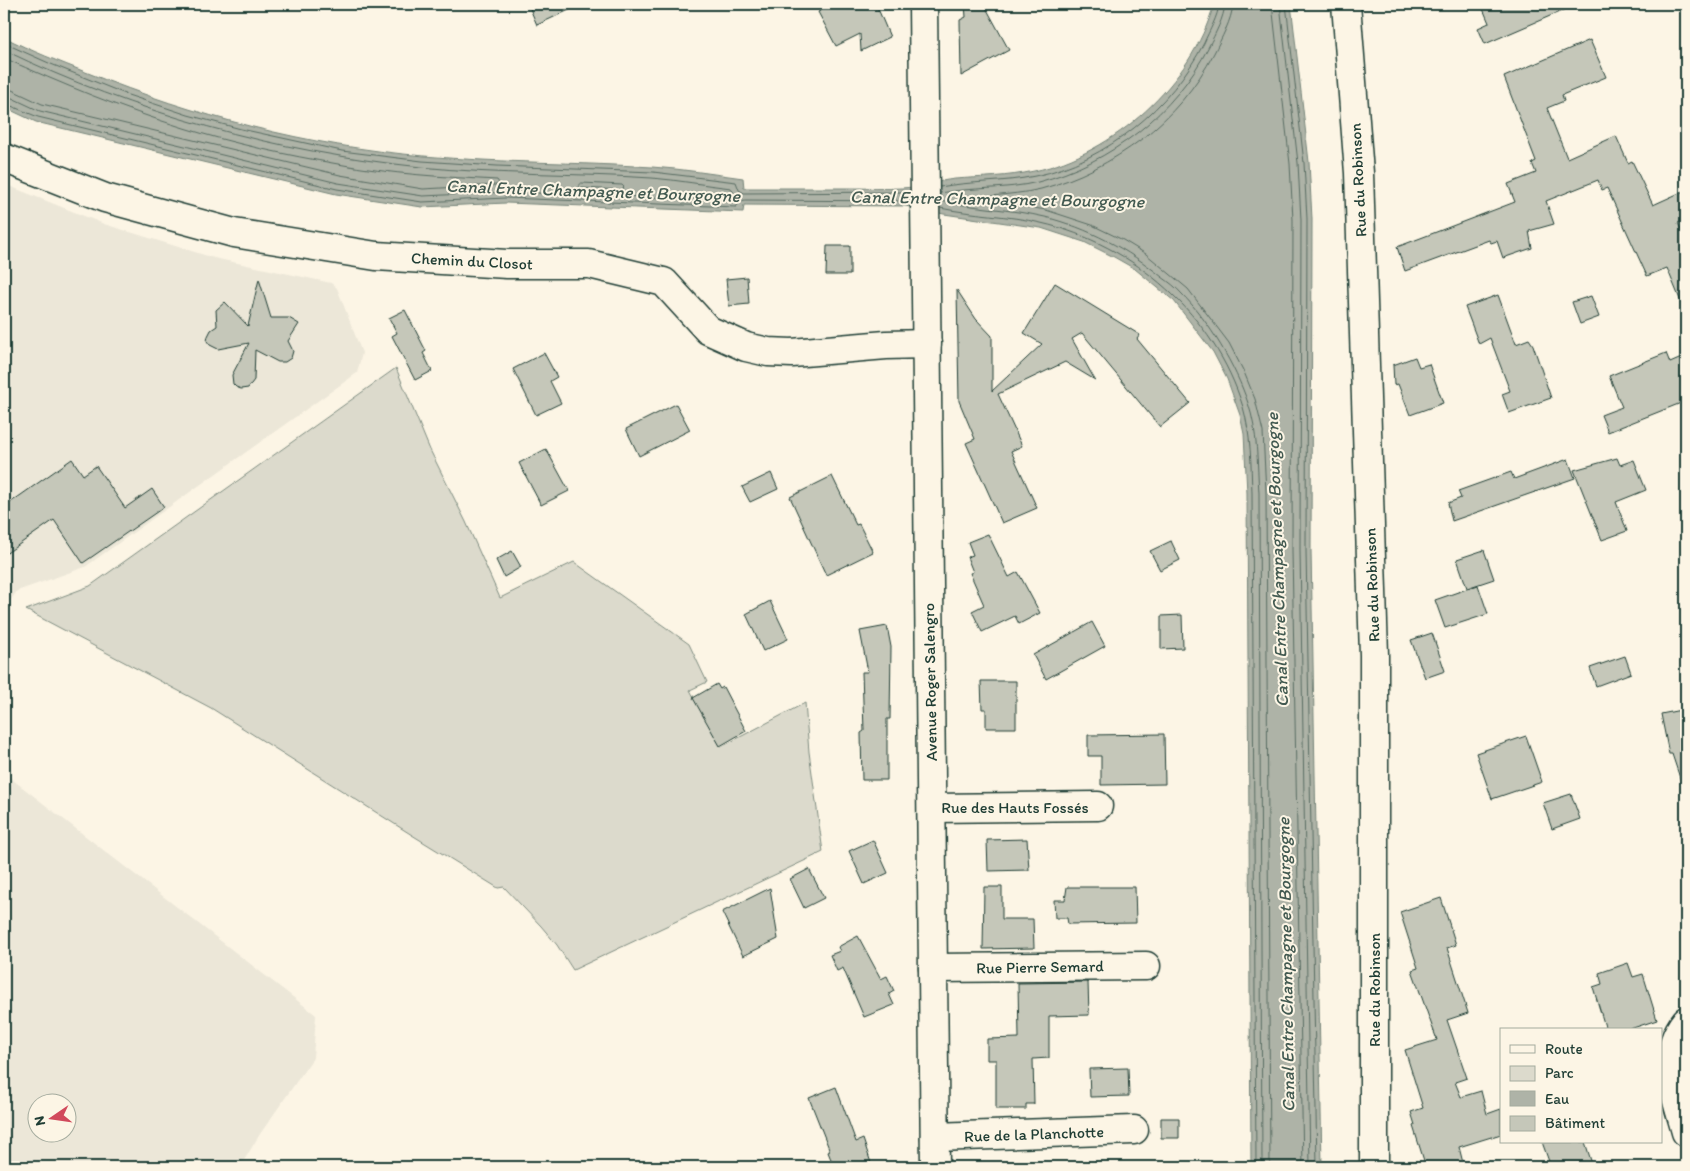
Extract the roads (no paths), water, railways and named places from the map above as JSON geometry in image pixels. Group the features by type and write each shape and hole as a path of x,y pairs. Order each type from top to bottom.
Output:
{"street":[{"name":"Avenue Roger Salengro","path":"923,4 935,1167"},
{"name":"Rue du Robinson","path":"1346,4 1358,173 1374,655 1374,1167"},
{"name":"Chemin du Closot","path":"4,158 105,198 234,233 376,256 507,264 589,264 664,282 708,330 746,346 768,352 792,353 886,345 927,344"},
{"name":"Rue des Hauts Fossés","path":"932,808 1098,806"},
{"name":"Rue Pierre Semard","path":"933,968 1146,966"},
{"path":"1686,1021 1670,1055 1670,1074 1686,1132"},
{"name":"Rue de la Planchotte","path":"935,1138 1134,1130"}],"water":[{"name":"Canal Entre Champagne et Bourgogne","path":"1214,4 1291,4 1309,162 1312,219 1311,550 1322,1167 1251,1167 1247,493 1244,434 1240,415 1227,379 1213,352 1174,301 1135,269 1084,242 1041,228 944,214 905,206 744,205 743,212 506,203 422,207 336,194 36,122 4,107 4,37 67,65 169,103 253,127 338,145 452,158 675,169 743,178 744,188 902,188 955,179 1004,176 1034,171 1064,162 1093,149 1120,132 1146,111 1168,87 1188,61 1203,33"}]}
